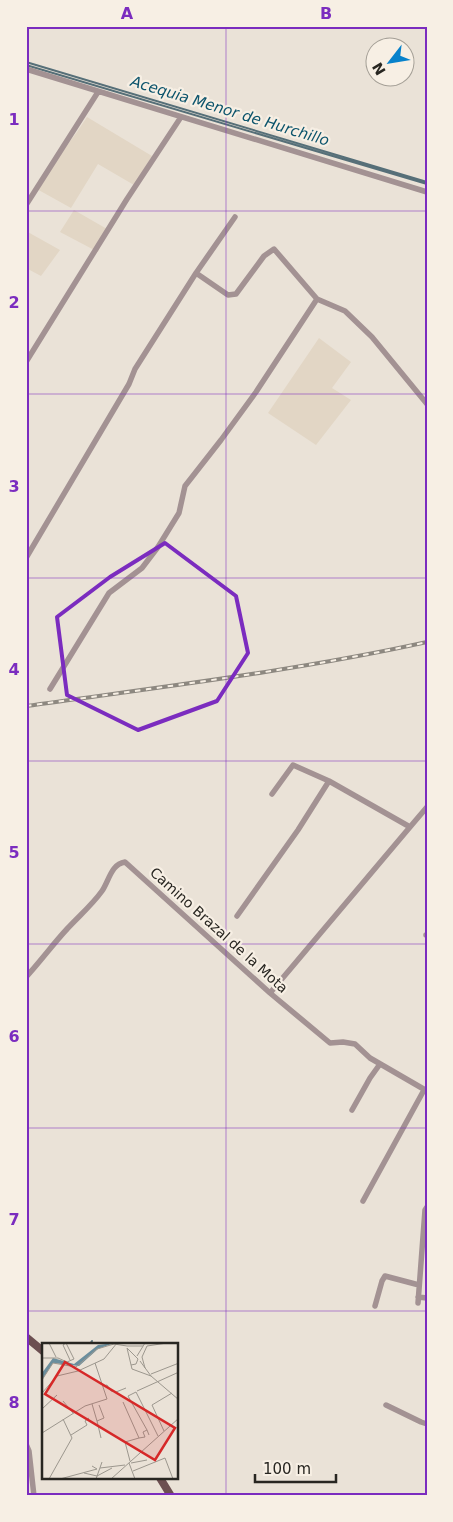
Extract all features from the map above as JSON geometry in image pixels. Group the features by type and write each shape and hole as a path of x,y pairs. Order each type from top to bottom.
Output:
{"main road":[{"path":"26,1338 42,1350"},
{"path":"161,1480 171,1496"}],"street":[{"path":"26,69 427,192"},
{"path":"26,205 98,92"},
{"path":"26,362 127,199 182,117"},
{"path":"26,558 129,384 135,369 235,217"},
{"path":"196,274 228,295 236,294 264,256 274,249 317,299 345,311 372,336 427,404"},
{"path":"50,688 109,594 142,568 158,547 179,513 185,486 256,392 317,299"},
{"path":"272,794 293,765 328,781 410,827"},
{"path":"237,916 298,830 328,781"},
{"path":"270,993 427,807"},
{"name":"Camino Brazal de la Mota","path":"26,977 66,930 94,902 104,889 114,868 119,863 125,862 270,993 330,1043 343,1042 355,1044 370,1058 426,1091"},
{"path":"352,1110 380,1064"},
{"path":"363,1201 426,1091"},
{"path":"427,1207 425,1210 418,1300 427,1298"},
{"path":"375,1306 385,1276 419,1285"},
{"path":"386,1405 427,1424"},
{"path":"26,1444 29,1451 34,1496"}],"highlighted area":[{"path":"165,543 236,596 248,653 217,701 138,730 67,695 57,617 110,577"}],"shaded area":[{"path":"87,117 152,156 134,185 98,164 71,208 35,188"},
{"path":"74,210 107,229 98,252 60,232"},
{"path":"26,231 60,250 41,276 26,268"},
{"path":"319,338 351,362 332,388 351,400 316,445 268,413"}],"waterway":[{"name":"Acequia Menor de Hurchillo","path":"26,62 427,182"},
{"name":"Acequia Menor de Hurchillo","path":"26,65 427,184"}],"railway":[{"path":"26,706 328,662 427,642"}]}
